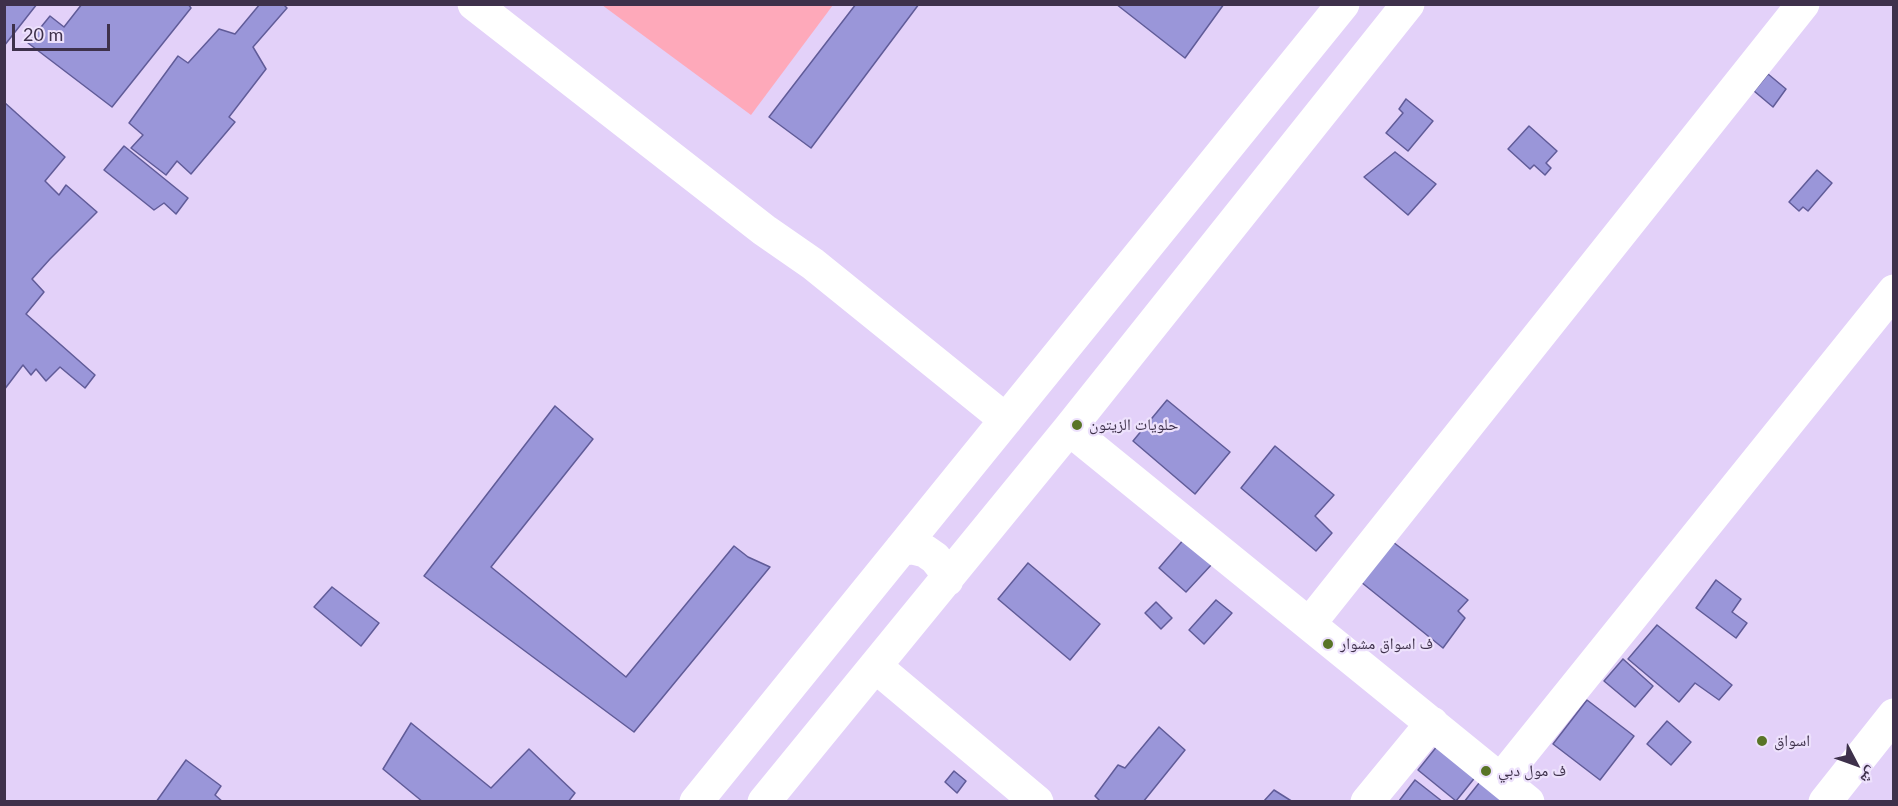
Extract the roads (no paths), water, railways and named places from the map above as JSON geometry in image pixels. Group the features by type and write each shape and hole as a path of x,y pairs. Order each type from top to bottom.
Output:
{"street":[{"path":"474,4 764,230 813,264 1006,420"},
{"path":"696,801 1343,4 1355,23 1365,29 1376,32 1387,30"},
{"path":"764,801 947,580 1408,4"},
{"path":"1310,623 1803,4"},
{"path":"1285,76 1297,76 1317,85 1327,105"},
{"path":"1501,779 1893,291"},
{"path":"1069,429 1528,801"},
{"path":"958,479 963,500 970,507 979,512 1000,514"},
{"path":"900,549 913,548 925,551 943,568 947,580"},
{"path":"875,666 1036,801"},
{"path":"1825,801 1893,715"},
{"path":"1367,801 1432,723"}],"place":[{"name":"حلويات الزيتون","path":"1077,425"},
{"name":"ف اسواق مشوار","path":"1328,644"},
{"name":"اسواق","path":"1762,741"},
{"name":"ف مول دبي","path":"1486,771"}]}
